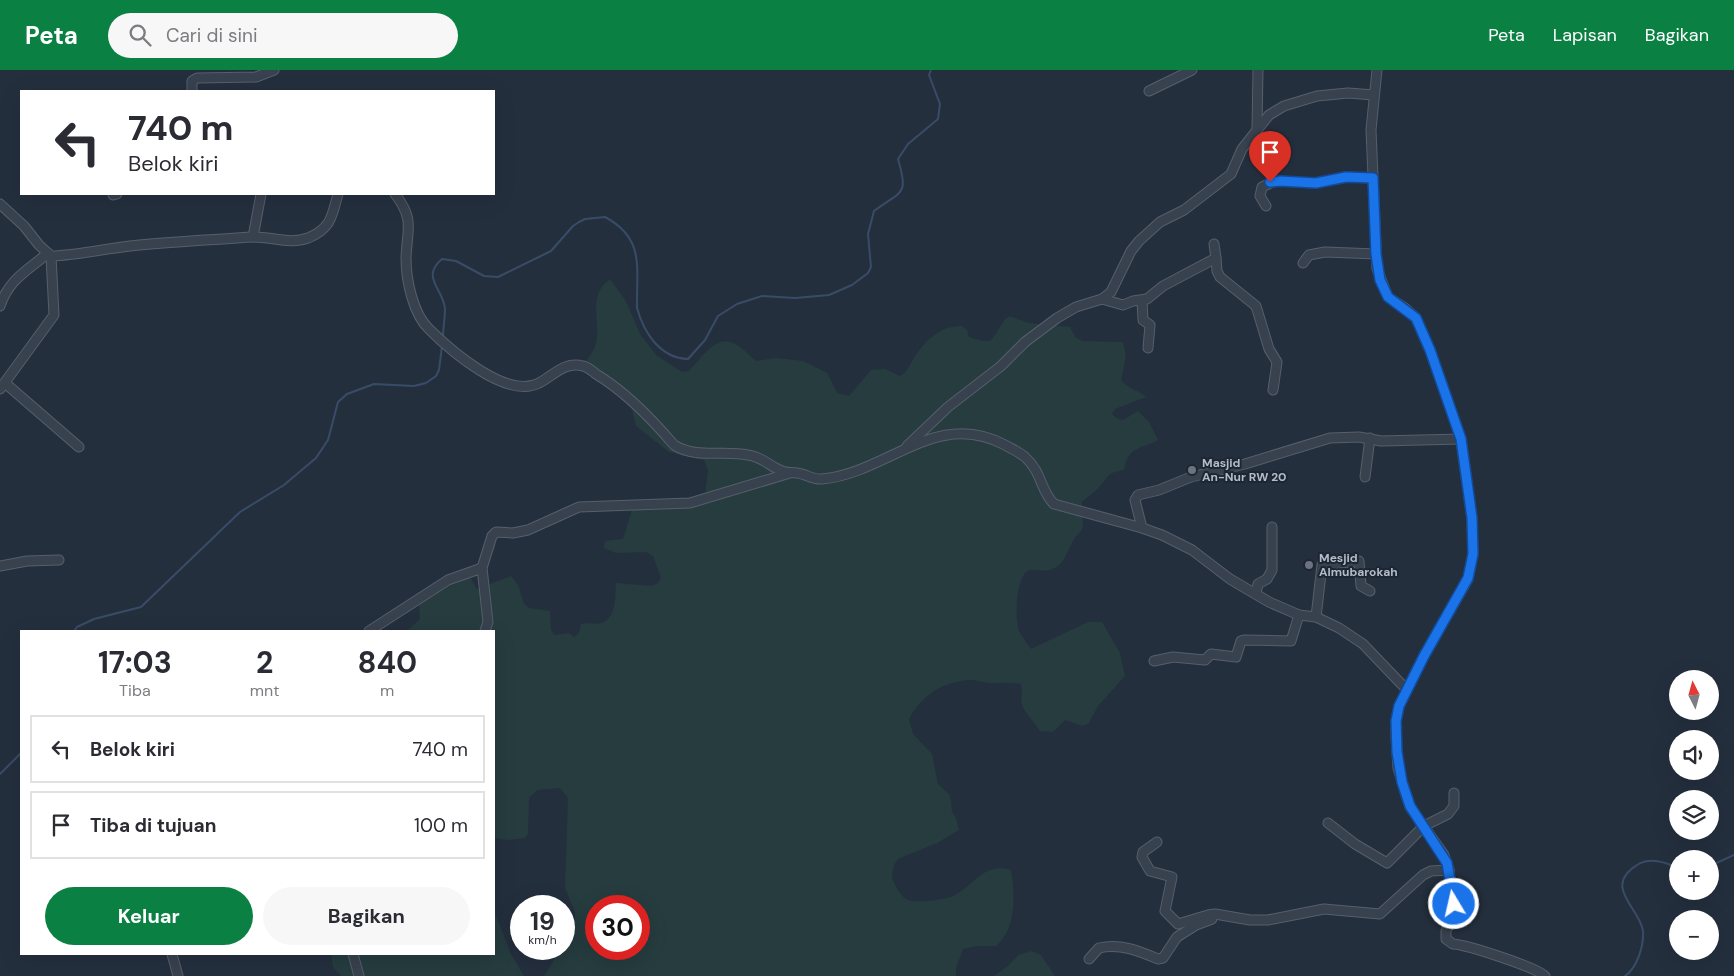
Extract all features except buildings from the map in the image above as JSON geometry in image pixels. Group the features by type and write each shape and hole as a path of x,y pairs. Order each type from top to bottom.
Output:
{"street":[{"path":"192,90 192,81 197,78 248,78 274,70"},
{"path":"1149,91 1192,70"},
{"path":"1257,128 1258,70"},
{"path":"1377,70 1371,130 1376,254 1380,280 1388,297 1416,318 1430,350 1461,439 1472,518 1473,554 1471,570 1399,706 1396,721 1398,768 1410,806 1444,855 1449,870 1454,911 1446,931 1446,940 1453,944 1509,960 1540,972 1545,976"},
{"path":"904,449 948,407 990,376 1026,342 1057,318 1076,307 1102,299 1115,288 1131,251 1139,241 1160,222 1184,210 1231,174 1242,149 1257,128 1276,110 1300,100 1334,93 1374,95"},
{"path":"1266,206 1260,196 1262,187 1275,181 1316,183 1346,177 1373,178"},
{"path":"253,237 261,195"},
{"path":"0,306 4,294 16,278 49,255 84,254 133,246 253,237 288,241 308,238 328,224 332,217 338,195"},
{"path":"396,195 403,205 410,227 407,265 414,300 420,318 458,354 494,378 520,386 531,386 539,384 558,369 585,366 621,390 674,445 683,451 707,454 746,454 765,460 782,471 821,479 844,475 868,467 904,449 939,436 964,433 984,435 1023,455 1035,466 1047,494 1054,504 1142,528 1162,535 1192,550 1230,579 1269,602 1299,615 1316,617 1339,628 1363,644 1407,690"},
{"path":"0,204 24,226 49,255 54,315 2,386 79,447"},
{"path":"1214,244 1217,271 1220,278 1256,306 1268,349 1277,362 1273,390"},
{"path":"1303,264 1309,255 1319,253 1376,254"},
{"path":"1102,299 1123,305 1133,301 1142,301 1152,296 1166,284 1216,258"},
{"path":"1142,301 1143,320 1150,325 1151,330 1148,348"},
{"path":"1142,528 1135,500 1138,495 1330,438 1370,438 1381,440 1461,439"},
{"path":"1365,477 1370,438"},
{"path":"485,630 488,622 482,568 492,536 496,532 513,533 528,530 580,507 690,503 792,472"},
{"path":"1256,593 1258,584 1268,579 1272,570 1272,527"},
{"path":"0,566 28,561 59,560"},
{"path":"1316,617 1322,565 1359,561 1361,586 1370,591"},
{"path":"371,630 448,580 482,568"},
{"path":"1154,661 1173,657 1205,660 1212,654 1236,657 1244,640 1291,641 1299,615"},
{"path":"1328,823 1354,844 1386,863 1424,826 1448,814 1454,806 1454,793"},
{"path":"1157,842 1142,855 1150,871 1172,877 1165,913 1178,924 1208,915 1268,920 1324,909 1380,914 1423,875 1431,871 1449,870"},
{"path":"1089,959 1099,948 1116,946 1126,947 1163,958 1177,937 1196,925 1222,916"},
{"path":"172,955 178,976"},
{"path":"352,955 360,976"}],"green space":[{"path":"610,279 626,301 640,334 656,355 682,372 689,371 713,346 724,341 740,347 756,361 776,358 803,361 827,373 837,393 849,396 871,370 885,369 900,376 907,370 932,336 953,327 962,326 967,330 969,337 990,341 1004,321 1010,316 1028,323 1070,327 1076,338 1082,341 1123,342 1126,356 1121,380 1146,397 1115,409 1112,414 1116,418 1123,420 1138,411 1149,422 1158,440 1132,452 1124,470 1108,476 1082,502 1082,529 1059,565 1050,570 1030,570 1025,573 1018,594 1017,620 1020,633 1031,649 1088,622 1102,622 1120,653 1125,676 1098,706 1089,723 1083,726 1065,720 1053,732 1040,731 1023,707 1021,684 1013,683 988,683 971,680 951,683 927,696 914,710 909,719 913,734 932,754 938,784 949,794 952,812 956,818 959,830 937,843 898,859 892,875 898,891 904,898 910,900 938,900 951,897 962,891 986,872 1002,868 1011,870 1014,900 1008,930 996,946 977,946 963,949 956,968 956,976 544,976 554,960 575,960 575,895 568,895 565,888 568,798 560,788 537,790 529,798 528,833 525,838 507,840 495,838 495,630 408,630 420,619 419,605 447,587 470,577 477,589 511,576 518,585 524,604 529,608 550,611 551,630 555,635 569,633 574,637 579,633 581,624 601,623 610,617 613,612 616,583 651,586 657,584 661,578 653,556 646,552 616,553 604,548 605,541 623,539 632,510 704,503 708,470 704,460 669,452 636,426 627,391 587,360 594,350 597,338 596,303 598,294"},
{"path":"495,913 510,951 510,960 515,960 524,976 341,976 333,967 331,955 495,955"},
{"path":"1032,951 1041,955 1055,976 994,976 1009,965 1018,955"}],"waterway":[{"path":"443,337 444,302 433,278 433,272 442,259 456,261 484,276 498,277 551,251 573,226 585,219 605,217 627,235 633,245 636,256 637,308 640,317 655,343 661,349 678,358 688,359 705,340 718,316 737,304 762,296 795,298 829,295 852,285 868,273 871,267 868,234 874,211 897,195 903,186 898,159 908,144 938,119 940,104 929,75 931,70"},
{"path":"75,630 94,619 141,607 240,512 284,485 316,458 328,440 338,402 347,394 374,384 414,386 426,383 436,376 439,370 442,346"},
{"path":"0,774 20,754"},
{"path":"1719,862 1734,855"},
{"path":"1625,976 1633,968 1639,956 1643,931 1626,898 1623,881 1627,873 1637,865 1647,861 1669,864"}],"place":[{"name":"Masjid An-Nur RW 20","path":"1192,470"},
{"name":"Mesjid Almubarokah","path":"1309,565"}],"route":[{"path":"1270,182 1316,183 1346,177 1373,178 1376,254 1380,280 1388,297 1416,318 1430,350 1461,439 1472,518 1473,554 1471,570 1399,706 1396,721 1398,768 1406,795 1416,816 1444,855 1449,870 1454,904"}]}
